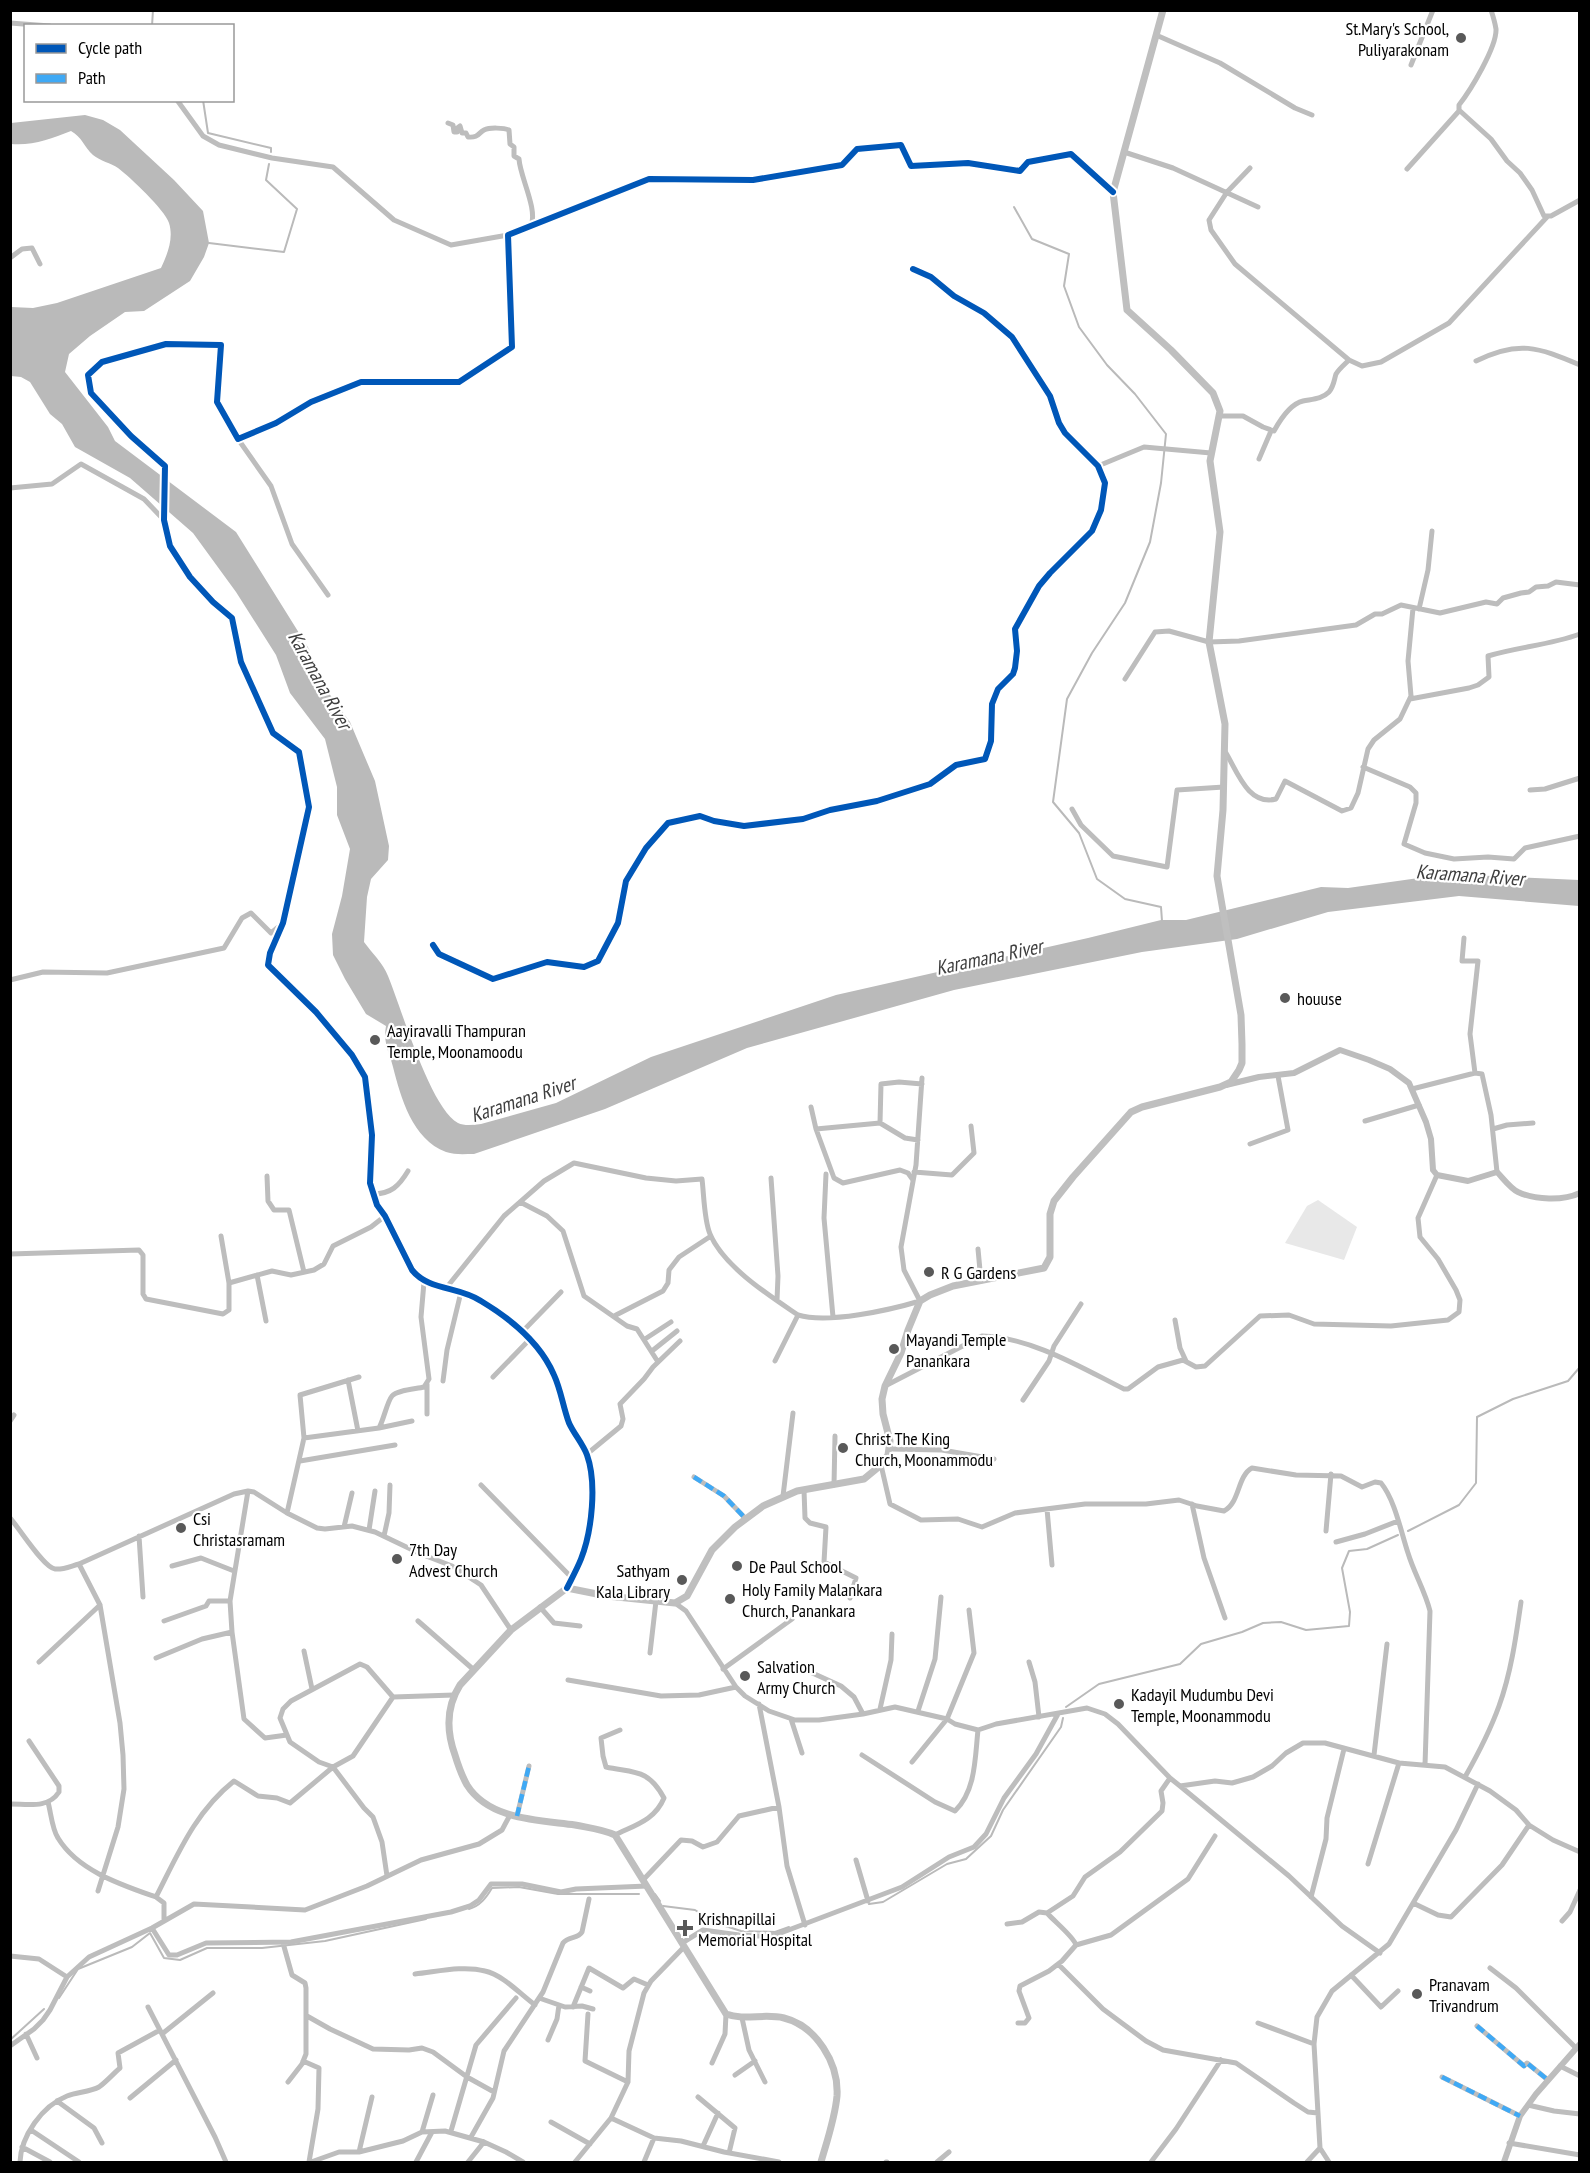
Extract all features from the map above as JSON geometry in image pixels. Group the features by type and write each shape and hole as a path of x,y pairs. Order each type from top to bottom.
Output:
{"main road":[{"path":"821,2163 835,2110 837,2093 830,2065 817,2037 794,2021 768,2015 742,2018 726,2014 615,1835 601,1828 514,1816 493,1808 467,1785 451,1745 448,1726 454,1695 474,1670 511,1630 567,1588 607,1596 675,1603 687,1596 712,1550 763,1506 783,1496 804,1490 864,1479 881,1465 890,1449 883,1414 882,1399 885,1386 901,1353 920,1301 946,1289 1042,1269 1047,1266 1050,1257 1050,1214 1054,1201 1131,1112 1142,1107 1220,1087 1231,1082 1242,1064 1241,1015 1217,876 1226,753 1225,724 1209,642 1220,532 1211,471 1211,453 1220,416 1213,393 1127,310 1113,192 1163,10"}],"street":[{"path":"1411,65 1433,10"},
{"path":"1407,169 1459,111 1459,105 1473,88 1495,36 1491,10"},
{"path":"1156,35 1220,63 1312,116"},
{"path":"178,102 203,136 219,145 272,158 333,167 394,220 451,244 508,235 649,179 753,180 843,165 857,149 901,145 911,166 968,163 1020,171 1028,162 1071,154 1113,192"},
{"path":"1459,111 1491,139 1507,161 1520,173 1532,190 1541,213 1547,217"},
{"path":"448,123 453,125 454,132 457,132 456,129 460,126 462,133 468,137 481,134 484,130 502,128 509,130 510,144 514,147 514,156 519,159 529,192 534,220 531,226"},
{"path":"1124,152 1164,165 1258,207"},
{"path":"1250,168 1227,192 1209,220 1211,230 1235,264 1349,360 1362,366 1381,362 1455,320 1547,217 1580,200"},
{"path":"238,439 276,423 311,402 361,382 459,382 512,347 508,235"},
{"path":"10,258 22,249 32,248 40,264"},
{"path":"433,945 439,954 493,979 547,962 584,967 598,961 618,923 626,881 646,848 668,823 700,816 744,826 803,819 830,810 877,801 930,784 956,765 985,759 991,741 993,704 998,689 1013,674 1015,668 1017,651 1015,629 1050,573 1092,531 1101,510 1105,483 1098,466 1065,433 1059,423 1050,396 1012,337 984,313 954,296 931,277 914,270"},
{"path":"328,595 292,544 271,486 238,439 217,402 221,345 166,344 102,362 88,375 91,393 131,436 165,466 164,520 170,546 190,576 213,602 232,618 241,662 273,733 299,752 309,807 283,922 269,957 270,967 316,1012 352,1055 364,1077 372,1135 369,1177 376,1205 385,1216 412,1270 424,1282 447,1287 479,1299 530,1339 547,1361 555,1377 570,1424 587,1454 592,1494 591,1516 581,1559 567,1588"},
{"path":"1476,361 1496,351 1512,347 1531,348 1580,365"},
{"path":"1259,459 1271,431 1274,431 1281,419 1301,401 1313,400 1329,393 1337,372 1349,360"},
{"path":"1220,416 1243,416 1271,431"},
{"path":"1098,466 1144,447 1211,453"},
{"path":"10,488 52,484 81,464 144,500 164,520"},
{"path":"1226,753 1246,788 1255,797 1271,800 1276,798 1285,781 1342,811 1351,808 1356,801 1368,749 1374,740 1400,719 1410,699 1408,661 1416,608 1428,570 1432,531"},
{"path":"1125,679 1155,632 1169,631 1209,642 1259,639 1356,626 1375,614 1382,614 1401,605 1440,613 1486,602 1497,604 1503,598 1556,582 1580,585"},
{"path":"1410,699 1478,685 1489,677 1488,656 1560,641 1580,634"},
{"path":"1363,767 1410,787 1416,793 1416,803 1404,844 1425,853 1454,859 1488,857 1514,859 1525,848 1580,836"},
{"path":"1530,790 1545,789 1580,778"},
{"path":"1071,809 1081,825 1113,856 1167,867 1177,790 1224,788"},
{"path":"10,980 43,972 107,973 224,948 242,918 251,913 271,933 283,922"},
{"path":"1464,938 1462,961 1478,961 1470,1035 1475,1073"},
{"path":"1220,1087 1259,1077 1294,1073 1340,1050 1390,1069 1409,1083 1431,1139 1433,1170 1437,1175 1468,1181 1497,1172"},
{"path":"1412,1089 1475,1073 1482,1074 1488,1094 1497,1172 1518,1192 1551,1198 1580,1193"},
{"path":"1250,1144 1288,1130 1278,1076"},
{"path":"447,1287 504,1216 544,1181 574,1163 646,1178 676,1181 702,1179 711,1236 718,1249 735,1267 798,1315 806,1318 833,1317 897,1308 920,1301 904,1270 901,1247 913,1180 922,1081 881,1084 880,1124"},
{"path":"1365,1121 1419,1105"},
{"path":"811,1107 816,1129 834,1178 843,1183 900,1170 908,1173 913,1180"},
{"path":"1493,1129 1507,1125 1533,1123"},
{"path":"816,1129 880,1124 905,1138 918,1140"},
{"path":"914,1172 952,1175 974,1154 971,1126"},
{"path":"373,1194 383,1194 396,1188 408,1171"},
{"path":"826,1174 824,1218 833,1317"},
{"path":"885,1386 982,1336 999,1337 1051,1353 1124,1389 1132,1388 1158,1367 1180,1360 1196,1367 1205,1366 1260,1316 1289,1315 1314,1324 1391,1326 1448,1320 1457,1315 1461,1308 1460,1300 1438,1258 1420,1238 1418,1218 1437,1175"},
{"path":"267,1176 268,1201 274,1210 289,1210 304,1272"},
{"path":"771,1178 778,1276 777,1300"},
{"path":"520,1202 547,1216 563,1231 584,1296 627,1326 637,1329 658,1362"},
{"path":"229,1283 272,1270 285,1275 314,1270 324,1264 333,1246 372,1227 385,1216"},
{"path":"10,1254 138,1250 143,1255 143,1294 146,1299 223,1314 229,1310 229,1283 221,1236"},
{"path":"616,1315 663,1291 668,1283 669,1270 679,1257 711,1236"},
{"path":"978,1250 981,1281"},
{"path":"257,1275 266,1321"},
{"path":"424,1282 421,1305 428,1372 427,1414"},
{"path":"443,1381 447,1350 461,1292"},
{"path":"522,1332 561,1292"},
{"path":"1023,1400 1049,1361 1054,1346 1081,1304"},
{"path":"775,1361 798,1315"},
{"path":"1175,1320 1180,1348 1186,1361"},
{"path":"645,1339 671,1322"},
{"path":"652,1351 677,1331"},
{"path":"493,1377 530,1339"},
{"path":"587,1454 621,1426 623,1419 620,1404 680,1341"},
{"path":"288,1513 304,1438 301,1394 359,1377"},
{"path":"348,1380 358,1431"},
{"path":"379,1428 385,1417 390,1398 394,1394 424,1387 427,1384"},
{"path":"783,1496 793,1413"},
{"path":"10,1421 14,1415"},
{"path":"304,1438 412,1421"},
{"path":"834,1485 835,1436"},
{"path":"300,1461 396,1445"},
{"path":"890,1449 942,1450 994,1459"},
{"path":"881,1465 890,1504 921,1520 958,1520 985,1527 1015,1513 1085,1504 1146,1504 1179,1500 1221,1511 1229,1508 1245,1474 1252,1468 1296,1475 1331,1474 1341,1476 1362,1487 1375,1482 1381,1483 1398,1521 1430,1611 1425,1765"},
{"path":"1326,1531 1331,1474"},
{"path":"694,1477 724,1496 746,1519"},
{"path":"384,1536 389,1513 390,1485"},
{"path":"481,1485 572,1578"},
{"path":"804,1490 805,1518 810,1523 826,1527 824,1562 856,1578 850,1598"},
{"path":"248,1491 230,1601 244,1719 265,1738 287,1735"},
{"path":"10,1518 21,1529 46,1565 56,1569 79,1564 226,1497 248,1491 260,1495 317,1528 352,1526 369,1530 452,1566 481,1585 511,1630"},
{"path":"369,1530 375,1491"},
{"path":"344,1527 351,1493"},
{"path":"1192,1504 1204,1558 1225,1618"},
{"path":"1047,1509 1052,1565"},
{"path":"1336,1542 1398,1521"},
{"path":"139,1536 143,1597"},
{"path":"172,1566 201,1558 234,1571"},
{"path":"79,1564 99,1605 120,1723 124,1789 118,1827 98,1891"},
{"path":"918,1711 935,1659 941,1598"},
{"path":"164,1621 206,1606 209,1601 230,1601"},
{"path":"650,1653 656,1601"},
{"path":"1465,1777 1483,1744 1500,1703 1515,1644 1521,1602"},
{"path":"675,1603 686,1611 736,1687 759,1704 790,1719 819,1720 895,1707 947,1719 955,1724 978,1730 996,1724 1087,1708 1105,1714 1118,1724 1170,1778 1290,1876 1342,1926 1380,1953"},
{"path":"39,1662 99,1605"},
{"path":"540,1607 554,1623 580,1626"},
{"path":"912,1762 947,1719 974,1653 969,1610"},
{"path":"723,1669 792,1619"},
{"path":"418,1621 474,1670"},
{"path":"156,1658 202,1640 232,1632"},
{"path":"880,1709 891,1660 892,1634"},
{"path":"1374,1755 1388,1644"},
{"path":"304,1651 312,1689"},
{"path":"1029,1662 1035,1682 1039,1717"},
{"path":"387,1876 382,1842 373,1817 333,1767 319,1762 290,1743 280,1718 283,1709 291,1701 360,1664 367,1667 393,1697"},
{"path":"808,1671 841,1686 854,1697 863,1714"},
{"path":"568,1680 661,1696 699,1695 736,1687"},
{"path":"393,1697 454,1695"},
{"path":"156,1898 201,1812 218,1793 234,1781 258,1796 277,1798 290,1803 333,1767 353,1756 393,1697"},
{"path":"759,1704 779,1807 787,1866 805,1925"},
{"path":"575,2163 611,2118 628,2082 632,2040 644,1993 648,1985 683,1945 703,1929 758,1936 778,1934 805,1925 902,1887 949,1857 974,1847 986,1834 1004,1798 1036,1754 1058,1713"},
{"path":"790,1719 802,1753"},
{"path":"615,1835 647,1821 660,1808 664,1798 642,1773 606,1767 601,1738 620,1730"},
{"path":"861,1755 935,1802 954,1811 965,1801 974,1772 978,1730"},
{"path":"10,1804 48,1802 58,1795 60,1788 29,1741"},
{"path":"1180,1786 1215,1781 1233,1784 1253,1778 1303,1743 1325,1743 1399,1763 1445,1767 1478,1784 1516,1810 1529,1825 1553,1840 1580,1852"},
{"path":"1311,1896 1326,1839 1327,1818 1344,1749"},
{"path":"1368,1864 1399,1763"},
{"path":"10,2046 34,2029 50,2010 67,1977 88,1957 152,1928 194,1904 305,1910 366,1886 421,1860 479,1844 502,1830 514,1816 529,1766"},
{"path":"1047,1913 1075,1894 1085,1877 1120,1852 1162,1811 1164,1803 1161,1791 1170,1778"},
{"path":"1329,2163 1320,2148 1314,2044 1316,2023 1323,2005 1332,1991 1389,1944 1456,1830 1478,1784"},
{"path":"48,1802 56,1836 68,1851 102,1877 164,1903 164,1921"},
{"path":"152,1928 169,1955 177,1956 206,1943 283,1943 451,1911 470,1906 479,1900 491,1884 522,1884 561,1892 645,1883 681,1840 692,1841 703,1846 717,1842 740,1816 779,1807"},
{"path":"1413,1903 1438,1915 1451,1917 1502,1865 1529,1825"},
{"path":"1018,2023 1025,2022 1029,2018 1019,1987 1058,1964 1076,1945 1111,1935 1188,1879 1215,1836"},
{"path":"856,1860 868,1900"},
{"path":"1562,1921 1570,1912 1580,1890"},
{"path":"471,2137 486,2112 494,2092 504,2050 548,1983 563,1943 579,1936 582,1932 589,1899"},
{"path":"1007,1924 1022,1922 1039,1912 1047,1913 1074,1939 1076,1945"},
{"path":"283,1943 292,1975 305,1983 307,2016 306,2054 288,2082"},
{"path":"10,1956 39,1959 67,1977"},
{"path":"1058,1964 1103,2010 1146,2041 1163,2050 1236,2063 1293,2103 1308,2112 1318,2113"},
{"path":"573,2007 589,1968 623,1988 634,1979 648,1985"},
{"path":"1490,1968 1516,1988 1578,2046 1520,2116 1504,2163"},
{"path":"415,1974 471,1969 486,1971 498,1977 535,2005"},
{"path":"1351,1975 1381,2007 1398,1991"},
{"path":"581,1987 590,1991"},
{"path":"20,2163 22,2147 38,2118 57,2101 98,2087 120,2068 117,2053 161,2032 213,1993"},
{"path":"451,2132 476,2045 516,1998"},
{"path":"539,1998 558,2005 592,2009"},
{"path":"548,2040 556,2019 558,2005"},
{"path":"148,2007 216,2137 226,2163"},
{"path":"588,2014 585,2061 628,2082"},
{"path":"711,2063 725,2034 726,2014"},
{"path":"307,2016 373,2049 422,2048 494,2092"},
{"path":"742,2018 749,2050 765,2082"},
{"path":"1258,2023 1314,2044"},
{"path":"1477,2026 1524,2066 1527,2063 1548,2080"},
{"path":"26,2034 37,2058"},
{"path":"130,2098 176,2060"},
{"path":"1151,2163 1221,2060"},
{"path":"303,2061 319,2068 318,2109 310,2163 339,2152 359,2152 403,2141 422,2132 451,2132 471,2137 506,2152 524,2163"},
{"path":"735,2075 755,2061"},
{"path":"1560,2066 1580,2076"},
{"path":"1442,2077 1520,2116"},
{"path":"422,2132 433,2095"},
{"path":"359,2152 372,2097"},
{"path":"698,2097 735,2128 729,2153"},
{"path":"57,2101 94,2128 102,2143"},
{"path":"1528,2104 1554,2111 1580,2114"},
{"path":"703,2146 718,2114"},
{"path":"611,2118 654,2138 681,2141 779,2163"},
{"path":"551,2122 590,2144"},
{"path":"31,2130 79,2163"},
{"path":"416,2163 432,2132"},
{"path":"644,2163 654,2138"},
{"path":"468,2163 484,2142"},
{"path":"1509,2143 1580,2155"},
{"path":"22,2147 50,2163"},
{"path":"1307,2163 1320,2148"},
{"path":"937,2163 949,2152"}],"shaded area":[{"path":"85,115 103,120 120,130 174,180 203,211 209,243 190,281 144,311 125,312 90,336 69,354 65,372 108,427 115,441 236,532 309,649 314,673 350,722 375,781 389,846 388,860 371,879 367,897 364,942 386,971 417,1056 437,1098 447,1114 458,1123 481,1124 556,1103 651,1057 836,995 1161,920 1186,920 1321,887 1348,888 1447,874 1579,880 1579,906 1459,896 1328,912 1237,939 1142,952 954,990 747,1048 605,1109 474,1154 449,1153 434,1146 416,1128 404,1104 387,1047 386,1026 366,1014 333,955 332,934 342,896 350,849 337,815 337,787 325,739 290,693 276,655 236,592 193,533 130,478 75,447 62,424 50,414 30,382 21,377 11,376 11,307 33,308 57,303 161,268 169,247 171,235 169,223 161,210 118,168 93,155 71,131 34,143 11,144 11,123"},
{"path":"1318,1200 1357,1227 1344,1260 1285,1243 1307,1206"}],"waterway":[{"path":"152,24 153,10"},
{"path":"203,102 208,133 271,148 271,152"},
{"path":"209,243 284,252 297,209 266,180 269,164"},
{"path":"1014,207 1032,239 1069,254 1064,286 1079,327 1107,365 1135,394 1166,434 1161,483 1150,542 1125,603 1092,653 1067,699 1053,802 1079,833 1097,879 1125,899 1161,907 1162,921"},
{"path":"1408,1531 1459,1505 1476,1483 1477,1417 1513,1399 1568,1381 1580,1367"},
{"path":"1066,1707 1099,1684 1180,1664 1201,1644 1263,1623 1281,1622 1306,1630 1349,1626 1350,1612 1342,1568 1349,1551 1367,1549 1398,1535"},
{"path":"869,1904 883,1902 947,1864 966,1859 991,1836 1003,1810 1061,1727 1063,1718"},
{"path":"469,1909 482,1901 492,1888 519,1887 558,1894 639,1894"},
{"path":"655,1894 660,1901"},
{"path":"663,1906 695,1910 716,1923 741,1931 775,1932 789,1927"},
{"path":"59,1998 78,1969 132,1947 150,1933 164,1958 180,1960 207,1948 262,1948 325,1941 426,1919"},
{"path":"10,2040 44,2009"}],"marked path":[{"path":"694,1477 724,1496 746,1519"},
{"path":"517,1816 529,1766"},
{"path":"1477,2026 1524,2066 1527,2063 1548,2080"},
{"path":"1442,2077 1520,2116"}],"cycle path":[{"path":"567,1588 581,1559 588,1535 592,1507 592,1479 587,1455 569,1423 554,1375 533,1342 514,1324 481,1301 419,1277 412,1270 385,1216 377,1205 370,1183 372,1135 365,1077 352,1055 316,1012 268,965 270,953 283,923 309,807 299,752 273,733 241,662 232,618 213,602 190,577 170,546 164,520 165,466 131,436 91,393 88,375 102,362 166,344 221,345 217,402 238,439 276,423 311,402 361,382 459,382 512,347 508,235 649,179 753,180 842,165 857,149 901,145 911,166 968,163 1020,171 1028,162 1071,154 1113,192"},
{"path":"433,945 439,954 493,979 547,962 584,967 598,961 618,923 626,881 646,848 668,823 700,816 744,826 803,819 830,810 877,801 930,784 956,765 985,759 991,741 992,704 998,689 1013,674 1015,668 1017,651 1015,629 1039,586 1092,531 1101,510 1105,483 1098,466 1065,433 1059,423 1050,396 1012,337 984,313 954,296 931,277 913,269"}],"place":[{"name":"St.Mary's School, Puliyarakonam","path":"1461,38"},
{"name":"houuse","path":"1285,998"},
{"name":"Aayiravalli Thampuran Temple, Moonamoodu","path":"375,1040"},
{"name":"R G Gardens","path":"929,1272"},
{"name":"Mayandi Temple Panankara","path":"894,1349"},
{"name":"Christ The King Church, Moonammodu","path":"843,1448"},
{"name":"Csi Christasramam","path":"181,1528"},
{"name":"7th Day Advest Church","path":"397,1559"},
{"name":"De Paul School","path":"737,1566"},
{"name":"Sathyam Kala Library","path":"682,1580"},
{"name":"Holy Family Malankara Church, Panankara","path":"730,1599"},
{"name":"Salvation Army Church","path":"745,1676"},
{"name":"Kadayil Mudumbu Devi Temple, Moonammodu","path":"1119,1704"},
{"name":"Krishnapillai Memorial Hospital","path":"685,1928"},
{"name":"Pranavam Trivandrum","path":"1417,1994"}],"water label":[{"name":"Karamana River","path":"320,680"},
{"name":"Karamana River","path":"1470,875"},
{"name":"Karamana River","path":"989,957"},
{"name":"Karamana River","path":"523,1099"}]}
